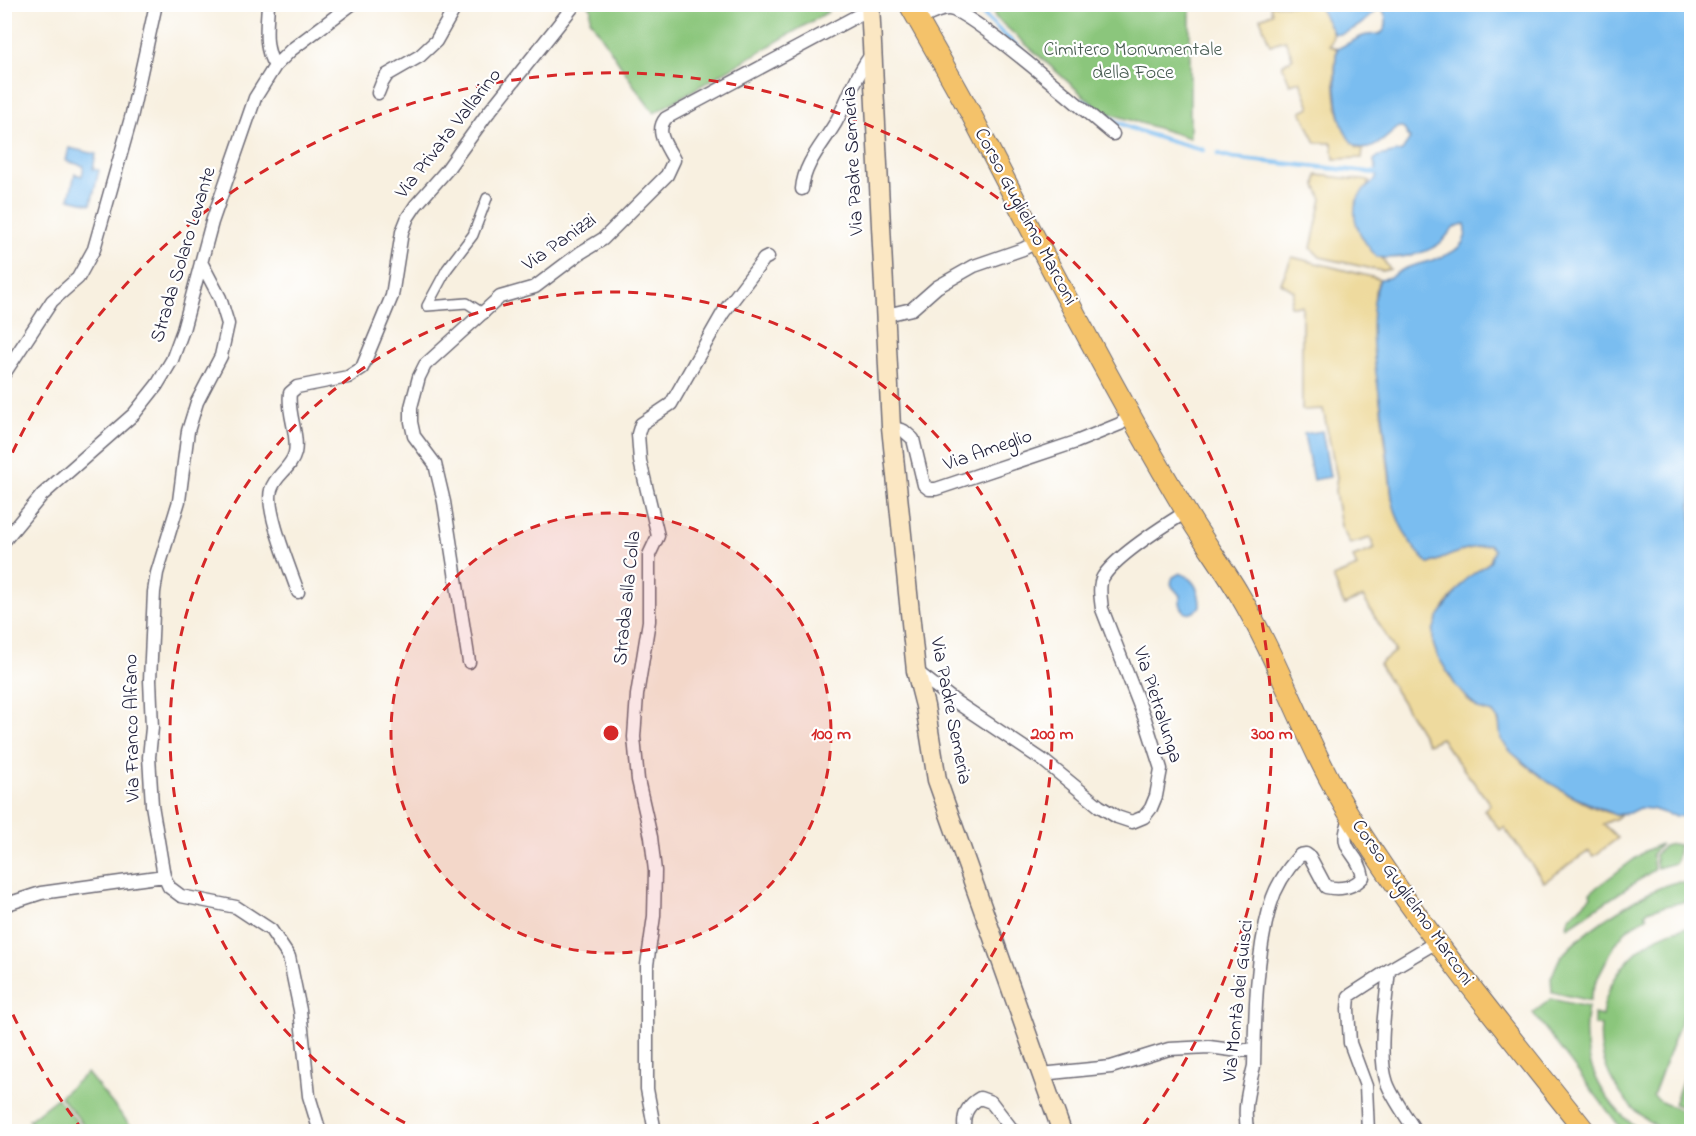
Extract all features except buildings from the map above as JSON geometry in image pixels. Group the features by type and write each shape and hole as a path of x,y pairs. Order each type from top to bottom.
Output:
{"main road":[{"name":"Via Padre Semeria","path":"869,7 891,427 916,671 925,706 937,780 1062,1131"},
{"name":"Corso Guglielmo Marconi","path":"914,12 969,111 1036,242 1161,469 1186,513 1239,593 1300,721 1351,817 1391,878 1438,942 1586,1131"}],"street":[{"path":"4,374 39,318 52,302 78,278 94,249 131,118 156,4"},
{"path":"268,4 269,58 275,66"},
{"name":"Strada Solaro Levante","path":"4,541 42,495 134,414 157,385 172,360 183,330 212,222 255,98 275,66 291,50 352,4"},
{"path":"378,93 387,75 420,56 436,41 457,4"},
{"name":"Via Privata Vallarino","path":"298,592 273,516 270,497 275,480 289,468 295,454 290,393 294,389 348,377 362,368 392,296 402,232 408,217 575,4"},
{"name":"Via Panizzi","path":"469,662 444,502 435,464 414,436 411,422 411,407 419,377 425,365 484,314 500,297 535,287 580,253 603,239 667,175 674,160 660,133 660,125 666,118 869,7"},
{"name":"Corso Guglielmo Marconi","path":"914,12 946,8 954,10 983,27 1113,134"},
{"path":"802,189 806,170 836,121 859,70 871,55"},
{"path":"484,314 467,303 427,306 447,269 473,235 487,198"},
{"path":"886,315 912,309 937,287 974,266 1023,249 1036,242"},
{"name":"Strada alla Colla","path":"656,1131 647,1089 647,965 656,890 655,871 651,837 638,780 634,737 637,695 649,621 651,585 649,555 658,536 640,461 638,434 641,424 671,404 723,313 764,259 768,257"},
{"name":"Via Franco Alfano","path":"164,876 152,806 149,757 152,728 150,680 154,592 157,573 179,501 188,431 197,402 221,356 228,324 220,298 201,262"},
{"name":"Via Ameglio","path":"891,427 904,431 913,439 924,485 929,489 936,489 1076,442 1120,424 1131,415"},
{"name":"Via Pietralunga","path":"916,671 956,702 1044,762 1099,806 1117,817 1132,822 1144,817 1156,796 1161,769 1145,718 1102,609 1100,593 1102,578 1133,549 1186,513"},
{"name":"Via Montà dei Guisci","path":"1248,1131 1245,1120 1254,1066 1263,939 1270,906 1277,887 1300,855 1306,854 1310,857 1326,887 1348,888 1361,880 1362,870 1345,843 1345,831 1351,817"},
{"path":"4,905 41,892 164,876 169,887 181,896 220,903 241,910 271,930 289,957 300,1010 309,1096 320,1131"},
{"path":"1368,1131 1367,1092 1350,1043 1349,996 1438,942"},
{"path":"1389,970 1384,1023 1384,1069 1392,1094 1416,1131"},
{"path":"1041,1074 1111,1067 1169,1049 1189,1047 1239,1051 1254,1049"},
{"path":"965,1131 964,1117 969,1106 980,1098 991,1102 1014,1131"}],"green space":[{"path":"823,4 828,12 654,113 590,19 591,8 588,5"},
{"name":"Cimitero Monumentale della Foce","path":"994,5 1190,5 1190,138 1101,111 995,17"},
{"path":"1661,844 1652,854 1654,870 1567,926 1569,918 1591,896 1590,893 1645,851"},
{"path":"1679,845 1676,863 1657,868 1655,855 1664,846"},
{"path":"1677,882 1691,883 1691,900 1650,910 1645,913 1647,917 1627,930 1605,964 1590,1001 1552,992 1551,977 1559,959 1570,947 1598,924 1632,902"},
{"path":"1691,927 1691,993 1653,1096 1691,1115 1691,1131 1674,1132 1653,1124 1627,1102 1617,1089 1604,1058 1601,1026 1594,1024 1594,1014 1602,1016 1612,984 1621,969 1645,945 1675,930"},
{"path":"1551,999 1588,1007 1586,1043 1596,1077 1614,1107 1641,1131 1623,1131 1533,1013"},
{"path":"1691,1056 1691,1111 1674,1104"},
{"path":"87,1073 135,1131 89,1131 60,1096"},
{"path":"57,1098 85,1131 38,1131 29,1120"}],"sand":[{"path":"1270,5 1318,5 1332,30 1332,40 1329,45 1337,49 1335,89 1340,119 1357,148 1363,149 1362,158 1334,159 1332,143 1316,143 1301,111 1310,107 1300,81 1290,84 1282,65 1293,58 1285,40 1270,45 1260,18 1272,13"},
{"path":"1317,175 1370,181 1361,197 1367,239 1390,269 1382,271 1320,257 1311,248 1322,199 1316,186"},
{"path":"1292,257 1380,279 1375,291 1374,352 1392,498 1429,564 1463,550 1489,544 1495,550 1490,562 1452,596 1438,619 1434,630 1433,645 1448,674 1469,701 1480,709 1495,715 1508,747 1519,759 1563,791 1596,808 1621,814 1603,824 1618,838 1594,856 1589,851 1544,882 1504,827 1500,830 1484,810 1490,804 1441,738 1428,744 1379,664 1395,651 1363,597 1344,605 1333,577 1357,567 1353,557 1375,549 1370,538 1350,544 1341,526 1335,491 1337,477 1323,409 1302,410 1302,306 1290,306 1294,291 1281,283"}],"water":[{"path":"1318,5 1691,5 1691,818 1639,808 1629,813 1615,815 1574,797 1548,782 1511,752 1501,740 1499,721 1493,713 1478,709 1456,686 1437,655 1433,643 1433,631 1438,617 1466,579 1490,562 1494,550 1489,544 1463,550 1429,564 1405,534 1392,498 1373,351 1373,313 1380,279 1389,278 1405,269 1438,258 1456,249 1463,243 1466,234 1465,224 1453,229 1433,248 1409,256 1377,257 1365,242 1357,226 1355,208 1357,199 1377,176 1374,160 1379,156 1402,151 1410,139 1404,129 1399,127 1373,147 1357,147 1342,125 1338,109 1335,74 1337,49 1363,36 1382,33 1386,24 1383,10 1378,8 1358,26 1340,34 1334,34"},
{"path":"69,148 96,154 93,169 99,170 91,204 69,199 75,174 82,176 84,166 66,161"},
{"path":"1322,431 1330,477 1313,480 1304,434"},
{"path":"1180,573 1193,582 1198,591 1200,606 1192,613 1183,610 1180,596 1172,585 1173,577"}],"waterway":[{"path":"980,11 1031,58"},
{"path":"1082,100 1095,110 1124,125 1203,150"},
{"path":"1218,154 1232,158 1377,173"}]}
